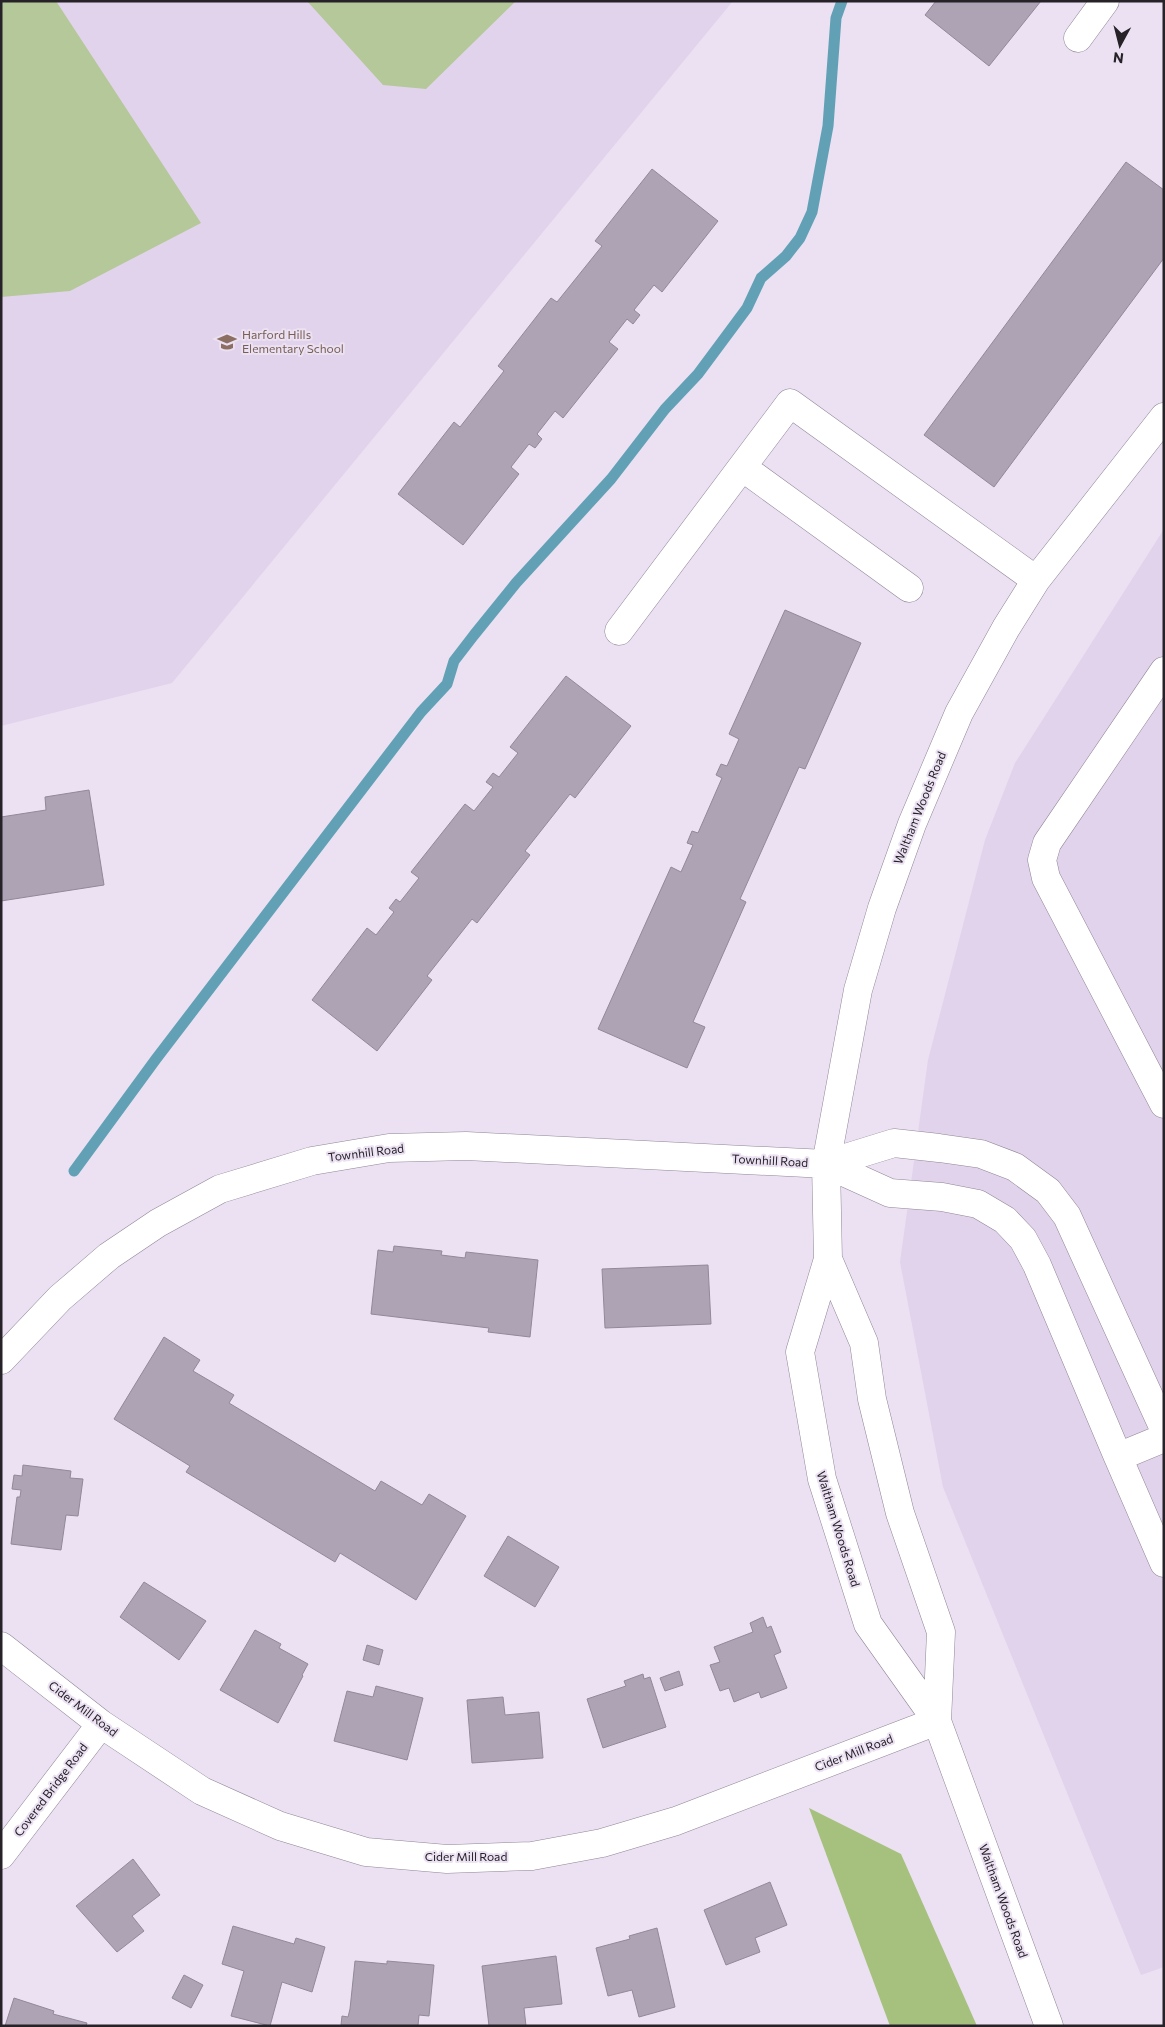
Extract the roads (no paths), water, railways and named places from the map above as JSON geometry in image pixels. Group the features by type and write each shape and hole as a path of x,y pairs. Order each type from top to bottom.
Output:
{"street":[{"path":"1078,38 1105,1"},
{"path":"618,632 790,403 1036,580"},
{"name":"Waltham Woods Road","path":"1049,2026 937,1721 868,1624 822,1479 800,1352 828,1258 826,1164 858,990 882,908 912,824 959,713 1006,628 1036,580 1164,417"},
{"path":"742,467 909,588"},
{"path":"1164,671 1047,843 1042,860 1046,878 1164,1104"},
{"path":"826,1164 894,1143 939,1148 981,1154 1015,1167 1048,1191 1067,1216 1164,1428"},
{"name":"Townhill Road","path":"1,1360 60,1298 109,1256 158,1223 220,1189 312,1161 389,1148 466,1146 826,1164"},
{"path":"826,1164 890,1193 942,1197 978,1204 1004,1220 1023,1239 1037,1265 1164,1563"},
{"name":"Waltham Woods Road","path":"828,1258 864,1344 872,1399 895,1496 940,1632 937,1721"},
{"path":"1118,1458 1164,1438"},
{"name":"Cider Mill Road","path":"1,1646 101,1724 202,1791 280,1826 366,1852 448,1859 532,1856 602,1844 676,1821 937,1721"},
{"name":"Covered Bridge Road","path":"1,1855 101,1724"}],"waterway":[{"path":"74,1171 156,1059 421,712 447,684 454,661 474,635 516,583 611,479 665,409 698,374 747,308 761,278 786,256 800,238 812,212 828,126 836,18 842,1"}],"place":[{"name":"Harford Hills Elementary School","path":"227,342"}]}
